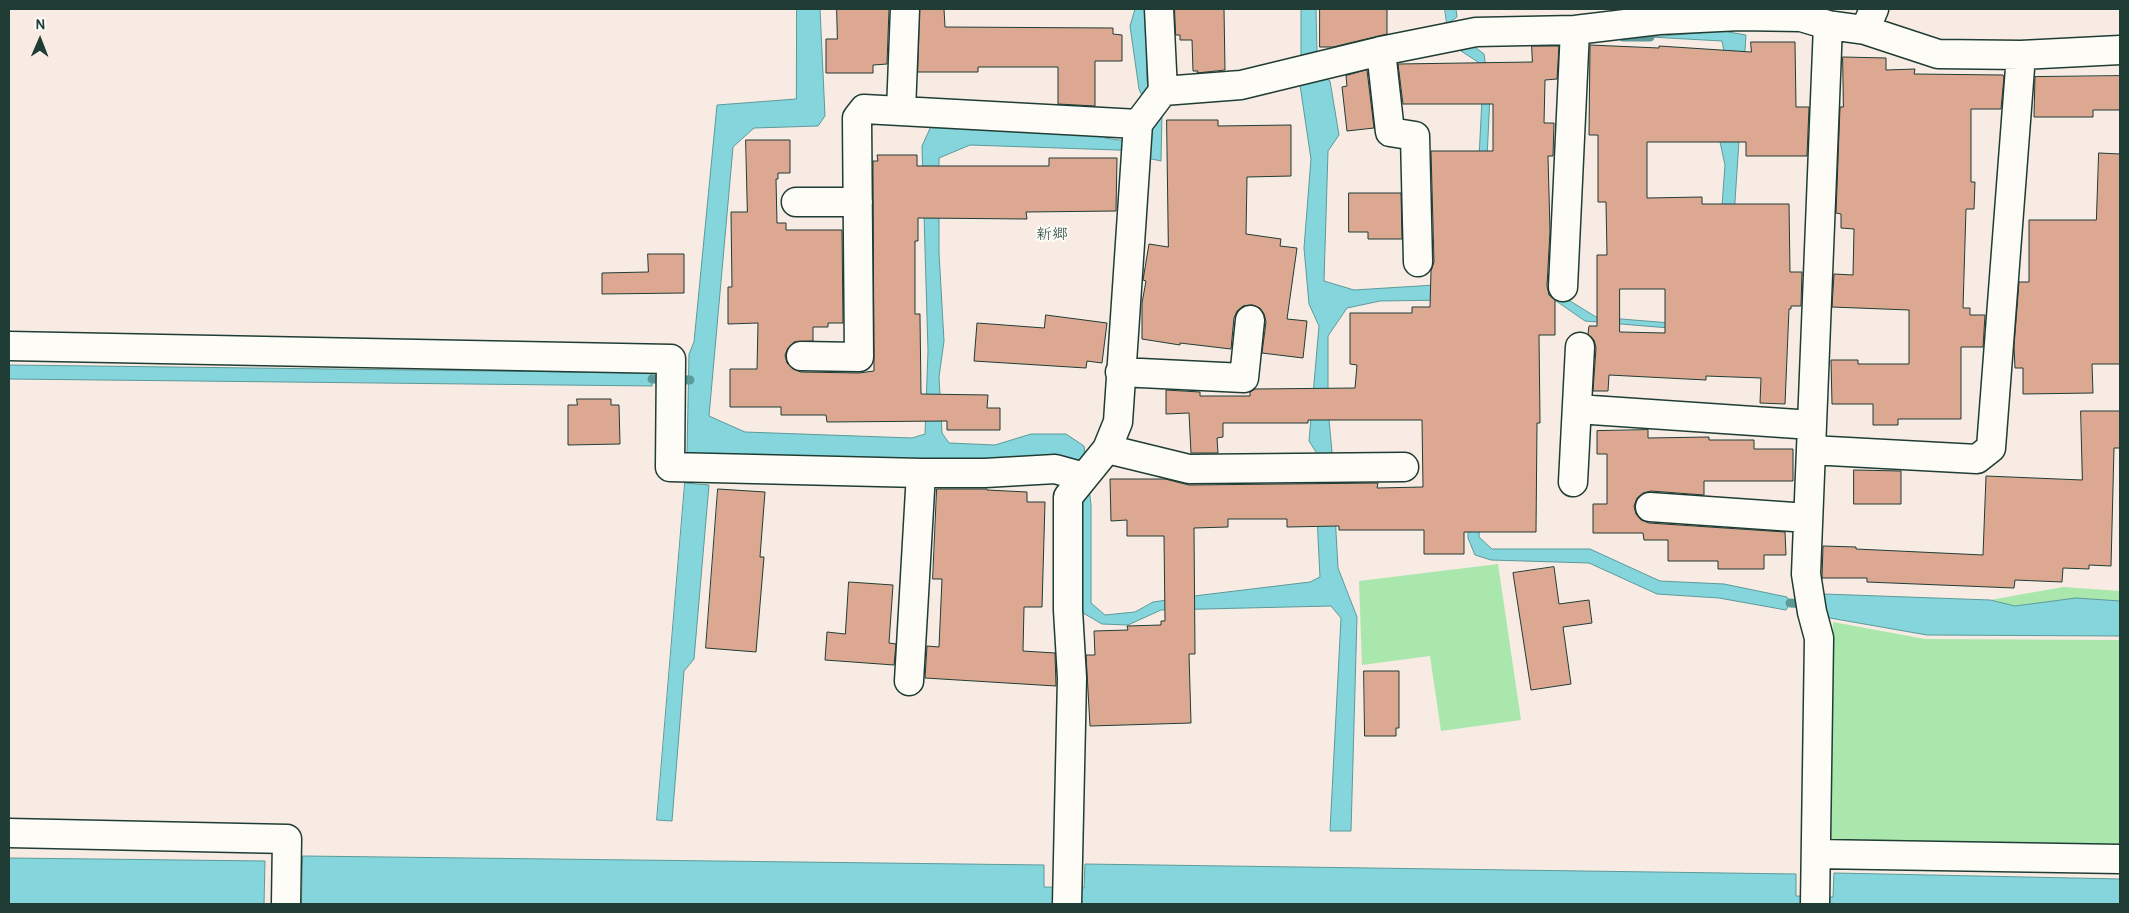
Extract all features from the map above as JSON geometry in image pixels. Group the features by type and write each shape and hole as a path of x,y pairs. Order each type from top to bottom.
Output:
{"street":[{"path":"901,111 905,9"},
{"path":"1067,892 1072,678 1068,610 1068,497 1118,422 1120,372 1159,9"},
{"path":"801,356 859,357 857,118 864,109 1146,120 1242,85 1381,51 1476,32 1575,30 1659,20 1740,16 1801,17 1828,25 1870,19 1938,54 2021,55 2120,50"},
{"path":"1815,899 1819,638 1806,574 1828,25"},
{"path":"1563,287 1575,30"},
{"path":"1381,51 1390,132 1415,136 1418,262"},
{"path":"1577,409 1977,458 1991,448 2021,55"},
{"path":"796,202 858,202"},
{"path":"1120,372 1244,378 1250,320"},
{"path":"9,346 671,359 670,467 921,473 1404,467"},
{"path":"1573,482 1580,347"},
{"path":"909,680 921,473"},
{"path":"1650,507 1808,518"},
{"path":"9,833 287,839 286,904"},
{"path":"1816,854 2120,859"}],"green space":[{"path":"1498,564 1521,720 1441,731 1430,656 1362,665 1359,581"},
{"path":"2063,587 2120,591 2120,601 2076,598 2015,606 1990,600"},
{"path":"1833,622 1925,639 2120,640 2120,853 1827,848"}],"water":[{"path":"797,9 820,9 825,116 818,126 754,128 733,147 709,416 745,432 912,438 925,434 928,351 922,146 932,124 1102,130 1105,138 1148,144 1152,118 1139,89 1130,26 1135,9 1146,9 1147,82 1162,113 1161,161 1147,158 1146,151 970,145 939,158 939,253 944,341 939,377 942,433 949,443 995,445 1031,434 1066,434 1084,446 1091,505 1091,603 1105,615 1135,612 1153,602 1310,582 1320,577 1315,477 1318,455 1309,441 1319,326 1309,304 1304,248 1311,159 1300,85 1312,78 1308,58 1301,56 1301,9 1316,9 1317,52 1314,56 1321,76 1330,81 1339,135 1328,151 1324,281 1354,290 1451,284 1477,199 1482,98 1478,62 1461,51 1472,45 1484,54 1490,95 1485,200 1529,280 1554,291 1596,317 1696,325 1714,314 1725,165 1717,128 1727,68 1722,41 1650,37 1723,31 1746,35 1727,322 1717,332 1585,321 1549,296 1488,295 1479,537 1492,549 1590,549 1660,581 1724,584 1787,597 1790,603 1786,610 1719,598 1657,594 1589,563 1491,560 1475,555 1468,538 1473,318 1450,300 1380,301 1347,308 1328,336 1328,409 1332,452 1327,456 1333,478 1338,568 1357,617 1351,831 1330,831 1341,618 1331,606 1161,610 1128,625 1102,624 1078,610 1081,506 1075,459 1055,454 1019,461 702,458 687,453 689,354 694,342 717,105 796,99"},
{"path":"1445,9 1456,9 1457,17 1447,24"},
{"path":"9,365 652,373 652,386 9,379"},
{"path":"685,483 709,485 694,659 684,671 672,821 657,820"},
{"path":"1824,594 1990,600 2015,606 2076,598 2120,601 2120,636 1927,635 1824,617 1822,605"},
{"path":"303,856 1044,865 1044,887 1084,888 1085,864 1796,874 1796,896 1833,897 1834,873 2120,879 2120,904 302,904"},
{"path":"9,858 265,861 264,904 9,904"}],"building":[{"path":"837,9 889,9 887,64 873,65 873,73 826,73 826,39 837,39"},
{"path":"920,9 944,9 945,27 1113,28 1113,34 1122,35 1122,61 1095,61 1095,106 1058,104 1058,67 978,67 978,72 918,72"},
{"path":"1175,9 1224,9 1225,70 1197,73 1198,71 1193,71 1192,40 1180,40 1180,35 1176,35"},
{"path":"1320,9 1387,9 1387,34 1333,47 1320,47"},
{"path":"1751,42 1795,42 1796,107 1809,107 1807,156 1746,156 1746,142 1647,142 1647,198 1702,197 1702,204 1789,204 1790,272 1802,272 1801,306 1791,306 1791,309 1789,309 1785,404 1760,403 1761,378 1706,376 1706,380 1609,375 1608,391 1593,391 1596,348 1594,340 1588,334 1589,326 1597,326 1597,255 1607,255 1606,202 1598,202 1598,135 1589,135 1590,45 1659,48 1659,46 1751,52","holes":["1620,289 1665,289 1665,333 1620,332"]},
{"path":"1532,46 1559,46 1557,79 1545,80 1544,123 1554,123 1553,156 1548,156 1550,231 1547,286 1549,295 1555,300 1555,335 1539,335 1540,423 1537,423 1536,532 1464,532 1464,554 1424,554 1424,530 1339,530 1339,526 1287,527 1287,519 1228,519 1228,527 1194,528 1195,654 1189,654 1191,723 1090,726 1086,655 1095,655 1094,631 1128,630 1127,626 1161,625 1161,621 1165,621 1164,536 1127,536 1127,520 1111,521 1110,479 1165,479 1189,485 1378,483 1377,488 1423,487 1422,420 1308,420 1308,423 1223,423 1223,437 1217,438 1218,453 1191,453 1189,413 1166,414 1166,390 1200,392 1200,396 1250,396 1250,392 1255,389 1355,388 1357,365 1350,364 1350,313 1412,313 1412,307 1430,307 1431,271 1434,262 1431,151 1493,151 1493,104 1403,104 1398,64 1532,62"},
{"path":"1843,57 1886,58 1886,70 1915,69 1914,74 2003,75 2004,77 2001,109 1971,109 1971,182 1975,182 1974,209 1966,209 1963,308 1970,308 1970,315 1985,315 1983,347 1961,347 1961,419 1898,419 1898,425 1873,425 1873,404 1832,404 1831,360 1858,360 1858,364 1909,364 1909,310 1832,307 1834,274 1853,275 1854,229 1841,228 1841,214 1836,213 1840,107 1843,107"},
{"path":"1367,70 1374,128 1347,131 1342,87 1347,86 1346,76"},
{"path":"2120,76 2120,110 2093,110 2093,117 2034,117 2035,77"},
{"path":"1167,120 1218,120 1218,126 1291,125 1291,176 1247,177 1246,234 1281,239 1280,246 1297,248 1287,319 1307,321 1303,358 1262,353 1266,322 1260,308 1252,305 1243,306 1237,311 1234,318 1231,349 1180,343 1180,345 1142,339 1142,303 1146,281 1143,280 1149,244 1168,247"},
{"path":"746,140 790,140 790,173 778,173 778,179 776,179 777,223 786,223 786,230 842,230 843,323 828,323 828,327 813,327 813,341 794,342 788,348 785,355 787,363 793,369 801,372 859,373 874,371 873,161 878,161 877,155 917,155 917,166 1049,166 1049,158 1117,158 1116,211 1026,212 1027,219 918,218 918,241 915,241 915,314 920,314 921,394 988,395 987,408 1000,408 1000,430 947,430 947,421 827,422 826,415 781,415 781,407 730,407 730,369 757,369 758,323 728,324 728,287 732,287 731,212 747,212"},
{"path":"2099,153 2120,154 2120,364 2092,364 2093,393 2023,394 2023,368 2015,368 2014,346 2019,282 2029,282 2029,220 2096,220"},
{"path":"1349,193 1401,193 1402,239 1368,239 1368,232 1349,232"},
{"path":"648,254 684,254 684,293 602,294 602,273 648,272"},
{"path":"1046,315 1107,323 1102,363 1087,361 1086,368 974,361 977,323 1044,328"},
{"path":"577,399 611,399 611,405 619,405 620,444 568,445 568,405 577,405"},
{"path":"2081,411 2120,411 2120,448 2114,448 2111,566 2089,565 2089,569 2063,568 2062,582 2015,580 2014,588 1867,582 1867,578 1822,578 1823,546 1983,555 1986,476 2082,480"},
{"path":"1648,430 1648,438 1709,437 1709,440 1754,440 1754,449 1793,449 1793,481 1704,481 1704,495 1651,491 1643,493 1637,498 1634,506 1636,514 1641,520 1649,523 1785,532 1786,555 1764,555 1764,569 1718,569 1718,561 1668,561 1668,540 1644,540 1643,533 1593,533 1593,504 1607,504 1607,454 1597,454 1597,431"},
{"path":"1854,470 1901,471 1901,504 1854,504"},
{"path":"718,489 765,492 760,557 764,557 756,652 706,648"},
{"path":"937,489 987,489 1027,492 1027,502 1045,502 1042,607 1024,607 1023,651 1055,653 1056,686 925,678 927,646 939,647 942,579 933,579"},
{"path":"1554,567 1559,604 1589,600 1592,623 1563,627 1571,684 1531,690 1513,573"},
{"path":"849,582 893,585 889,643 896,644 894,665 825,660 827,632 845,634"},
{"path":"1364,671 1399,671 1399,728 1396,728 1396,736 1365,736"}],"waterway":[{"path":"1623,37 1650,37"},
{"path":"652,379 690,380"},
{"path":"1790,603 1807,604"}],"district":[{"name":"新郷","path":"1052,235"}]}
